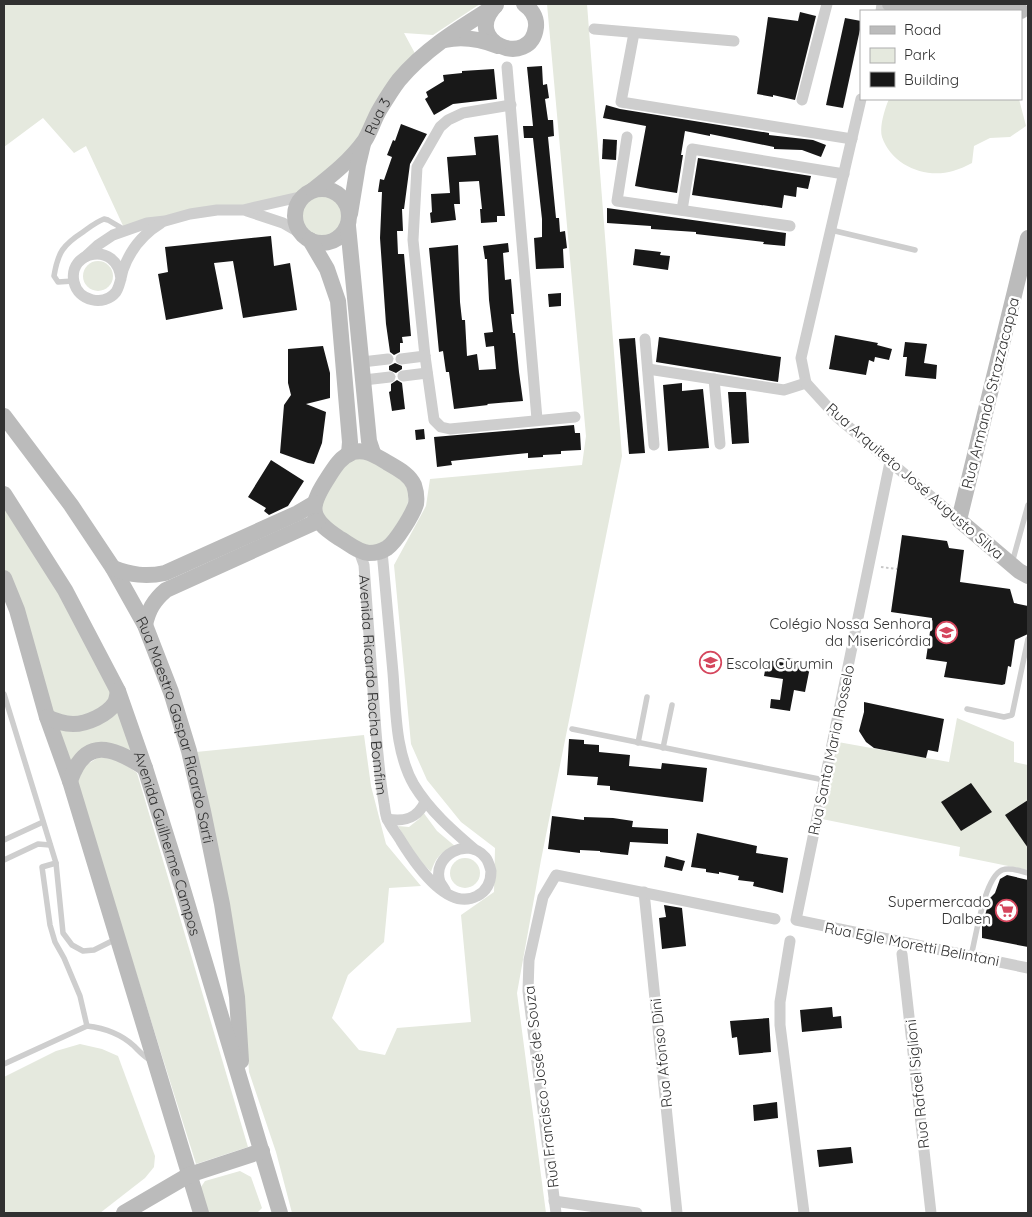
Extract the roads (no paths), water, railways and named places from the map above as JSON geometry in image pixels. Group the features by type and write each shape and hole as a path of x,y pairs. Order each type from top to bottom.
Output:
{"street":[{"path":"524,4 532,11 536,27"},
{"path":"536,27 543,4"},
{"path":"802,100 827,4"},
{"path":"890,4 1002,10"},
{"path":"496,5 487,18 486,26 492,40 498,46"},
{"name":"Rua 3","path":"308,193 344,164 365,139 380,109 398,82 418,59 496,5"},
{"name":"Rua 3","path":"440,42 458,38 475,39 513,50 528,43 536,27"},
{"path":"594,29 734,41"},
{"path":"634,33 621,102 852,140"},
{"path":"507,68 537,419"},
{"path":"648,369 784,390 806,383 801,358 861,100"},
{"path":"511,105 463,113 448,120 440,127 417,167 413,240 425,356 434,420 441,426 450,429 537,419 575,417"},
{"path":"627,138 617,201 790,226"},
{"path":"243,210 277,221 319,243 328,243 336,240 343,234 349,221 358,165 365,139"},
{"path":"682,210 692,149 844,174"},
{"path":"165,221 153,228 135,246 128,257 117,290 112,296 101,301 92,301 83,297 77,290 73,281 78,263 98,245 125,230 147,223 199,213 243,210 323,189 334,191 342,197 348,206 369,442 373,453"},
{"path":"308,193 298,204 295,214 296,225 327,269 338,301 350,442 348,454"},
{"name":"Rua Armando Strazzacappa","path":"959,520 1028,238"},
{"path":"85,257 101,254 110,257 116,262 120,270 121,279"},
{"path":"645,339 654,445"},
{"path":"401,359 425,356"},
{"path":"362,362 388,360"},
{"path":"402,376 428,373"},
{"path":"364,380 390,377"},
{"path":"714,379 720,444"},
{"name":"Rua Arquiteto José Augusto Silva","path":"806,383 837,417 1028,576"},
{"name":"Rua Maestro Gaspar Ricardo Sarti","path":"4,416 71,505 113,568 145,625 170,692 184,734 203,811 222,904 237,997 242,1086"},
{"path":"359,551 324,528 318,521 315,512 318,494 340,460 348,454 358,452 373,453 409,477 414,486 416,496 413,511 393,542 382,551"},
{"name":"Rua Santa Maria Rosselo","path":"796,920 890,462"},
{"name":"Avenida Guilherme Campos","path":"4,494 65,590 118,691 145,768 280,1213"},
{"path":"113,568 133,575 165,573 298,513 315,503"},
{"path":"145,625 154,602 166,590 318,521"},
{"name":"Avenida Ricardo Rocha Bomfim","path":"359,551 368,553 382,551 398,732 401,750 414,784 426,802 445,824 485,857 491,869 490,882 483,893 471,899 458,899 430,881 415,863 387,819 379,764 364,565 359,551"},
{"path":"4,578 17,610 46,717 70,781 116,938 201,1213"},
{"path":"46,717 58,722 74,724 92,720 107,712 116,701 118,691"},
{"path":"70,781 74,767 82,756 99,750 114,750 145,768"},
{"path":"387,819 396,821 411,818 422,809 426,802"},
{"path":"446,892 440,882 439,870 443,860 452,851 463,848 474,849"},
{"name":"Rua Francisco José de Souza","path":"556,1213 528,991 530,960 543,897 556,874 644,892"},
{"path":"644,892 775,918"},
{"name":"Rua Afonso Dini","path":"644,892 678,1213"},
{"name":"Rua Egle Moretti Belintani","path":"796,920 1028,968"},
{"path":"790,940 780,1002 780,1025 804,1213"},
{"name":"Rua Rafael Siglioni","path":"902,954 932,1213"},
{"path":"124,1213 189,1174 262,1151"},
{"path":"554,1201 636,1213"}],"lane":[{"path":"73,281 58,282 54,276 57,258 70,240 104,219 125,230"},
{"path":"831,230 915,250"},
{"path":"1012,564 1028,505"},
{"path":"967,709 1004,717 1012,715 1028,640"},
{"path":"4,694 56,863 63,932 72,945 83,951 94,950 116,938"},
{"path":"638,743 647,697"},
{"path":"663,748 672,705"},
{"path":"572,730 824,780"},
{"path":"4,840 43,822"},
{"path":"4,860 38,844 50,845"},
{"path":"56,863 42,867 50,925 55,942 80,996 88,1026"},
{"path":"972,956 988,887 994,875 1009,868 1028,873"},
{"path":"4,1064 88,1026 110,1031 133,1046 143,1057 156,1063"}],"place":[{"name":"Colégio Nossa Senhora da Misericórdia","path":"947,632"},
{"name":"Escola Curumin","path":"710,663"},
{"name":"Supermercado Dalben","path":"1007,910"}]}
